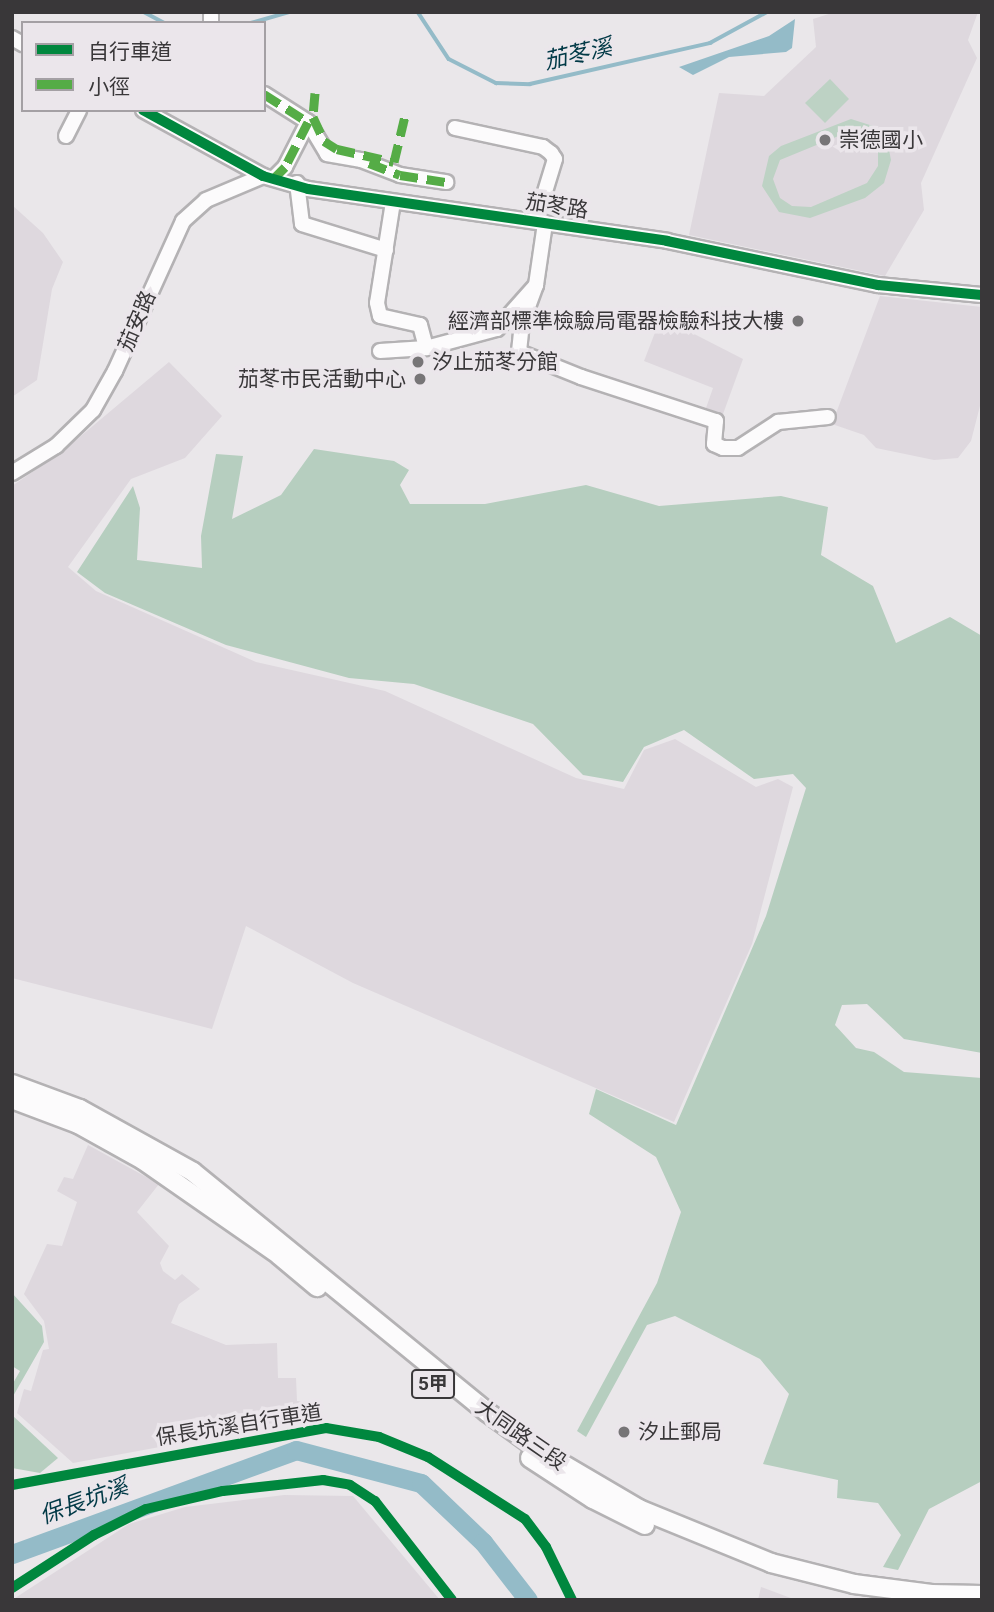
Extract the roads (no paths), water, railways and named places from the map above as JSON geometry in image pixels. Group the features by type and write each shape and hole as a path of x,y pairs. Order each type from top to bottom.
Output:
{"main road":[{"name":"大同路三段","path":"12,1084 80,1110 192,1172 487,1412 542,1452 639,1509 771,1563 853,1584 931,1594 982,1595"},
{"name":"大同路三段","path":"12,1099 78,1124 173,1179 279,1255 480,1422 593,1499 768,1574 889,1600"}],"street":[{"path":"266,95 308,122 327,154 361,160 400,175 446,182"},
{"path":"66,136 78,112"},
{"name":"茄苳路","path":"147,112 268,177 297,183 308,189 667,241 878,285 982,295"},
{"path":"268,177 285,167 308,122"},
{"path":"455,128 543,147 555,159 541,222 536,285 522,323 519,352 580,377 716,421 714,444 738,448 778,422 828,417"},
{"name":"茄安路","path":"12,473 56,446 93,410 115,371 183,221 206,200 268,177"},
{"path":"297,183 302,224 386,250"},
{"path":"393,202 380,316 420,325 426,348"},
{"path":"380,351 426,348 497,329 536,285"}],"water":[{"path":"795,19 792,48 786,52 729,57 693,75 679,67 769,36"}],"waterway":[{"name":"茄苳溪","path":"144,12 161,21"},
{"name":"茄苳溪","path":"258,21 290,12"},
{"name":"茄苳溪","path":"418,12 449,59 496,83 530,84 710,43 767,12"},
{"name":"保長坑溪","path":"12,1554 296,1450 421,1483 483,1542 528,1600"}],"place":[{"name":"崇德國小","path":"825,140"},
{"name":"經濟部標準檢驗局電器檢驗科技大樓","path":"798,321"},
{"name":"汐止茄苳分館","path":"418,362"},
{"name":"茄苳市民活動中心","path":"420,379"},
{"name":"汐止郵局","path":"624,1432"}]}
